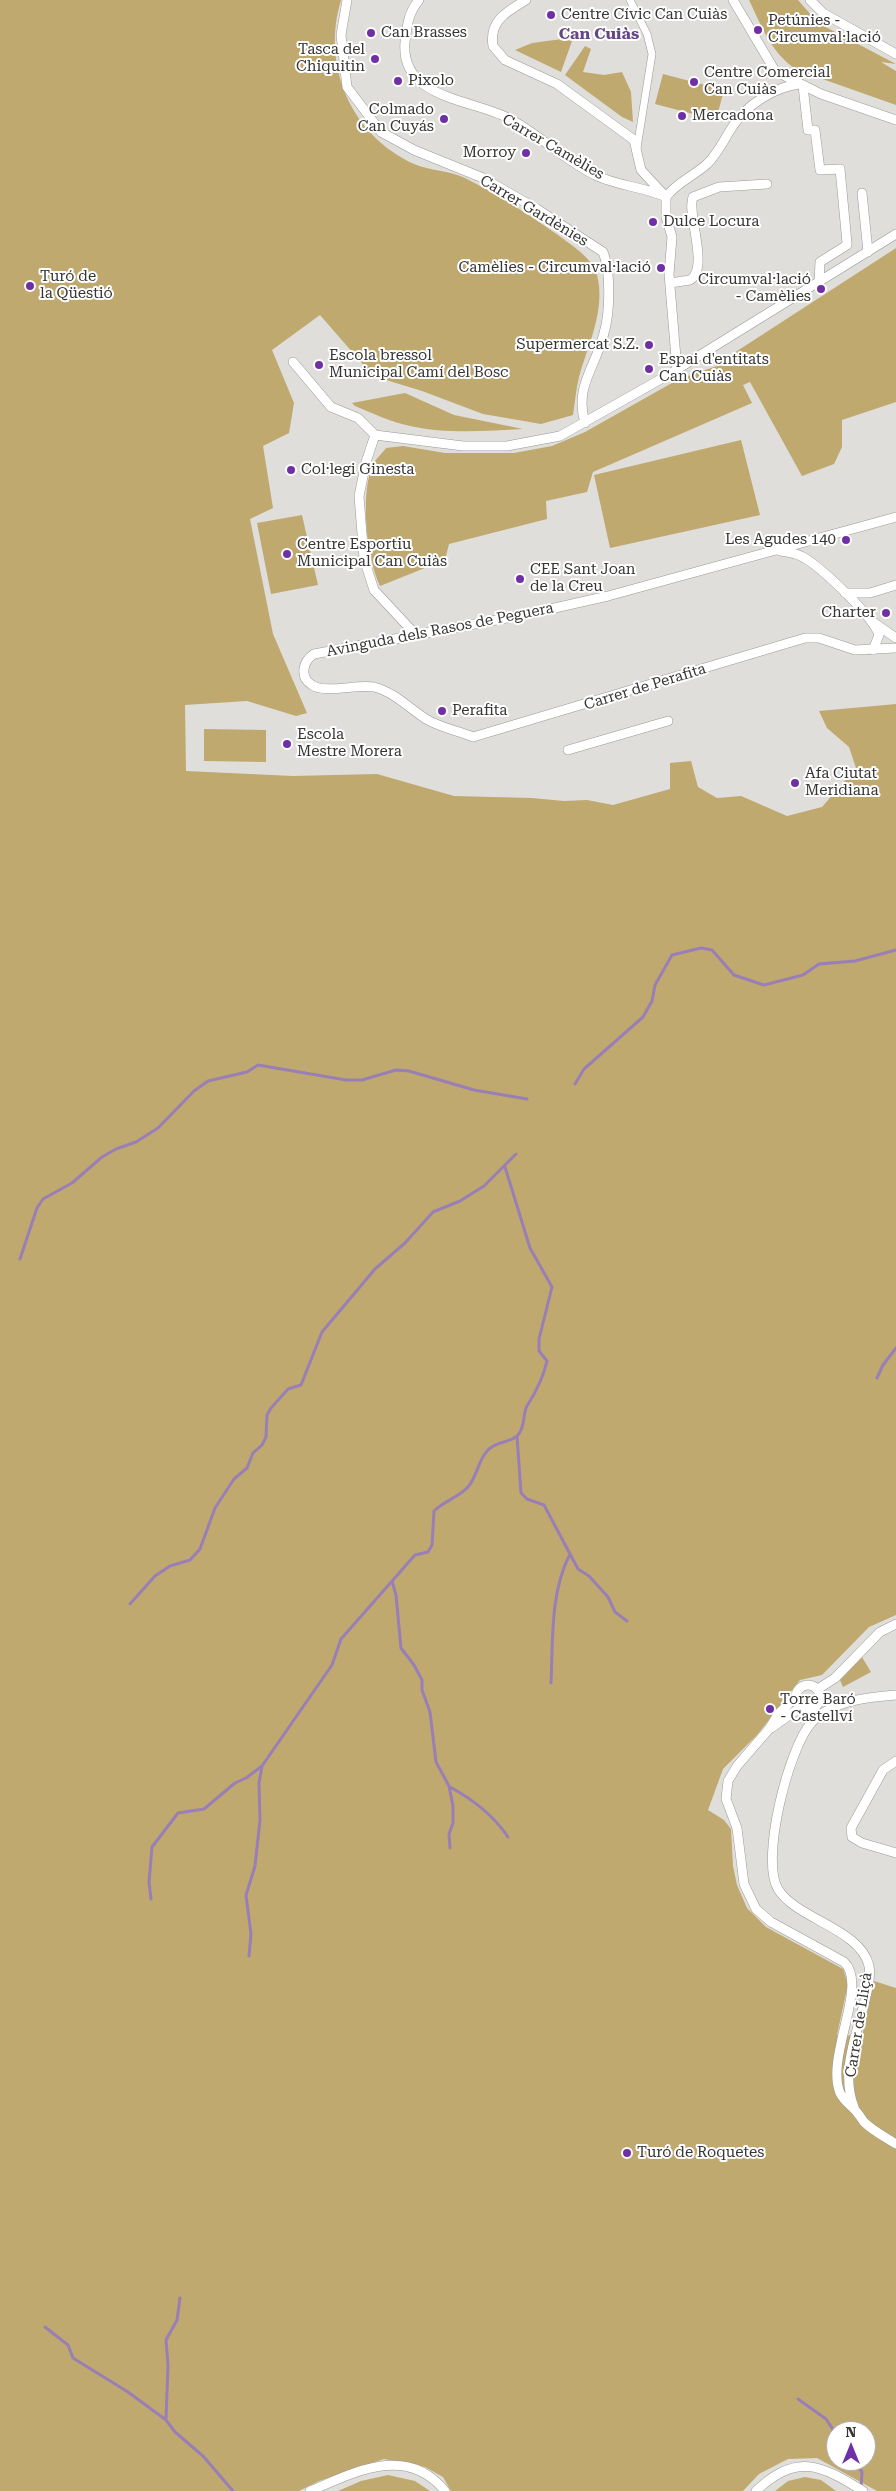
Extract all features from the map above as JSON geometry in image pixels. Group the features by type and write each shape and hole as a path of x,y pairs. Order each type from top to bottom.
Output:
{"street":[{"name":"Carrer Gardènies","path":"347,0 341,35 348,87 381,132 414,150 483,178 537,209 603,252 606,261 608,310 604,333 586,381 580,405 585,423"},
{"name":"Carrer Camèlies","path":"419,0 411,10 407,24 404,54 410,71 421,83 462,102 507,117 597,176 650,190 666,197"},
{"path":"526,0 499,18 493,28 493,46 505,60 557,84 634,140 641,170 666,197"},
{"path":"630,0 647,34 652,54 636,150"},
{"path":"733,0 775,71 821,94 896,120"},
{"path":"810,0 823,13 896,54"},
{"path":"677,370 670,283 672,243 666,217 666,197 673,188 711,160 742,114 765,95 778,89 801,85"},
{"path":"801,85 808,130 815,130 820,170 840,169 847,243 820,262 819,282"},
{"path":"670,283 690,280 695,275 698,240 690,206 693,197 719,187 767,184"},
{"path":"862,193 868,252"},
{"path":"293,362 331,407 358,418 375,435 463,446 507,446 560,436 677,370 896,234"},
{"path":"375,435 366,462 359,496 364,559 374,590 415,634"},
{"name":"Avinguda dels Rasos de Peguera","path":"420,715 386,691 372,687 315,687 308,682 304,670 306,662 314,654 528,614 608,596 896,517"},
{"path":"809,542 808,550 813,564"},
{"name":"Avinguda dels Rasos de Peguera","path":"773,550 793,552 813,564 873,622 896,638"},
{"path":"845,593 870,593 896,585"},
{"path":"873,622 879,635 873,650 896,648"},
{"name":"Carrer de Perafita","path":"420,715 428,721 473,737 805,638 819,638 856,650 873,650"},
{"path":"568,750 668,721"},
{"path":"818,1689 835,1678 880,1632 888,1626 896,1624"},
{"path":"768,1729 805,1708 816,1706 820,1700 818,1689 811,1685 804,1685 798,1690 796,1697 778,1714 730,1776 726,1799 738,1828 744,1884 756,1909 771,1922 844,1962 851,1970 853,1981 840,2047 837,2079 844,2100 865,2123 896,2144"},
{"name":"Carrer de Lliçà","path":"854,2109 850,2096 850,2059 868,1985 869,1965 859,1948 828,1925 787,1899 778,1889 772,1864 774,1831 785,1784 799,1743 812,1722 841,1705 896,1694"},
{"path":"796,1697 805,1708 812,1722"},
{"path":"896,1761 883,1770 851,1828 852,1837 862,1843 896,1853"},
{"path":"310,2491 358,2471 391,2465 421,2470 439,2483 445,2491"},
{"path":"756,2491 778,2472 802,2465 828,2471 863,2491"}],"shaded area":[{"path":"0,0 341,0 336,25 335,49 339,73 346,96 358,117 373,135 392,151 414,164 459,175 524,212 586,257 597,275 599,288 598,314 579,377 573,415 541,424 483,414 422,391 373,376 320,315 272,350 294,403 289,433 263,446 273,508 250,519 273,634 307,713 296,716 247,701 185,705 186,771 293,776 377,774 454,796 532,798 564,801 587,800 613,805 670,789 670,763 691,761 698,787 717,798 741,796 787,816 822,807 856,768 849,747 827,728 819,711 896,704 896,1615 869,1627 822,1675 800,1680 757,1735 723,1769 708,1810 724,1820 731,1829 733,1866 737,1885 747,1908 766,1927 843,1969 848,1984 837,2035 862,2036 874,1981 896,1988 896,2491 877,2491 841,2471 876,2471 876,2421 826,2421 826,2463 817,2458 788,2459 759,2474 743,2491 451,2491 443,2477 425,2467 384,2459 319,2481 299,2491 0,2491"},
{"path":"749,0 798,0 818,23 896,64 881,62 896,71 896,105 797,70 780,56 774,48"},
{"path":"562,39 572,41 561,72 515,50 532,43"},
{"path":"585,46 591,49 583,72 604,75 622,72 631,92 633,122 622,117 565,75"},
{"path":"663,74 724,90 716,120 655,104"},
{"path":"896,248 896,402 842,420 842,447 834,464 802,476 750,382 743,385 752,403 593,472 587,492 546,501 547,519 449,544 445,560 380,586 375,574 369,544 366,494 373,464 386,448 403,446 445,453 514,453 552,446 585,432 679,379 717,366"},
{"path":"405,393 454,415 523,429 466,431 424,429 389,420 352,403"},
{"path":"741,440 760,515 610,548 594,475"},
{"name":"Centre Esportiu Municipal Can Cuiàs","path":"302,515 318,585 271,594 257,523"},
{"path":"204,729 266,730 266,762 204,761"},
{"path":"862,1657 871,1672 843,1687 840,1680"},
{"path":"388,2475 415,2481 430,2491 338,2491 361,2481"},
{"path":"805,2477 821,2480 836,2491 775,2491 788,2481"}],"waterway":[{"path":"575,1084 584,1069 643,1017 652,1001 655,985 672,955 701,948 712,950 734,975 764,985 803,975 819,964 855,961 896,950"},
{"path":"20,1259 37,1208 43,1199 72,1183 102,1157 116,1149 136,1142 158,1128 194,1091 208,1081 247,1072 258,1065 346,1080 362,1080 396,1070 409,1071 474,1090 527,1099"},
{"path":"130,1604 155,1576 170,1566 190,1560 200,1549 215,1508 234,1479 247,1468 253,1453 262,1445 266,1437 267,1415 271,1408 288,1389 301,1385 322,1332 375,1269 405,1243 433,1212 460,1201 484,1186 516,1154"},
{"path":"249,1956 251,1934 246,1895 255,1866 260,1820 259,1783 262,1766 332,1665 341,1639 415,1555 428,1552 432,1545 434,1511 468,1487 482,1459 491,1447 515,1438 518,1435 522,1428 527,1406 543,1374 547,1361 539,1351 539,1339 552,1287 530,1248 505,1167"},
{"path":"877,1378 883,1365 896,1348"},
{"path":"517,1436 521,1493 527,1499 544,1505 578,1569 589,1576 608,1597 615,1612 627,1621"},
{"path":"551,1683 555,1602 558,1586 569,1556"},
{"path":"392,1581 396,1595 401,1648 414,1665 422,1680 422,1690 430,1712 436,1762 449,1786 453,1806 453,1823 449,1834 450,1848"},
{"path":"151,1899 149,1882 152,1847 178,1813 204,1809 235,1783 246,1778 262,1766"},
{"path":"450,1787 482,1809 508,1837"},
{"path":"166,2419 168,2365 166,2340 177,2320 180,2298"},
{"path":"45,2327 68,2345 73,2358 128,2392 166,2420 175,2432 203,2456 233,2491"},
{"path":"798,2399 827,2421"},
{"path":"861,2471 861,2488"}],"place":[{"name":"Centre Cívic Can Cuiàs","path":"551,15"},
{"name":"Petúnies - Circumval·lació","path":"758,30"},
{"name":"Can Brasses","path":"371,33"},
{"name":"Tasca del Chiquitin","path":"375,59"},
{"name":"Pixolo","path":"398,81"},
{"name":"Centre Comercial Can Cuiàs","path":"694,82"},
{"name":"Mercadona","path":"682,116"},
{"name":"Colmado Can Cuyás","path":"444,119"},
{"name":"Morroy","path":"526,153"},
{"name":"Dulce Locura","path":"653,222"},
{"name":"Camèlies - Circumval·lació","path":"661,268"},
{"name":"Turó de la Qüestió","path":"30,286"},
{"name":"Circumval·lació - Camèlies","path":"821,289"},
{"name":"Supermercat S.Z.","path":"649,345"},
{"name":"Escola bressol Municipal Camí del Bosc","path":"319,365"},
{"name":"Espai d'entitats Can Cuiàs","path":"649,369"},
{"name":"Col·legi Ginesta","path":"291,470"},
{"name":"Les Agudes 140","path":"846,540"},
{"name":"Centre Esportiu Municipal Can Cuiàs","path":"287,554"},
{"name":"CEE Sant Joan de la Creu","path":"520,579"},
{"name":"Charter","path":"886,613"},
{"name":"Perafita","path":"442,711"},
{"name":"Escola Mestre Morera","path":"287,744"},
{"name":"Afa Ciutat Meridiana","path":"795,783"},
{"name":"Torre Baró - Castellví","path":"770,1709"},
{"name":"Turó de Roquetes","path":"627,2153"}],"district":[{"name":"Can Cuiàs","path":"599,34"}]}
